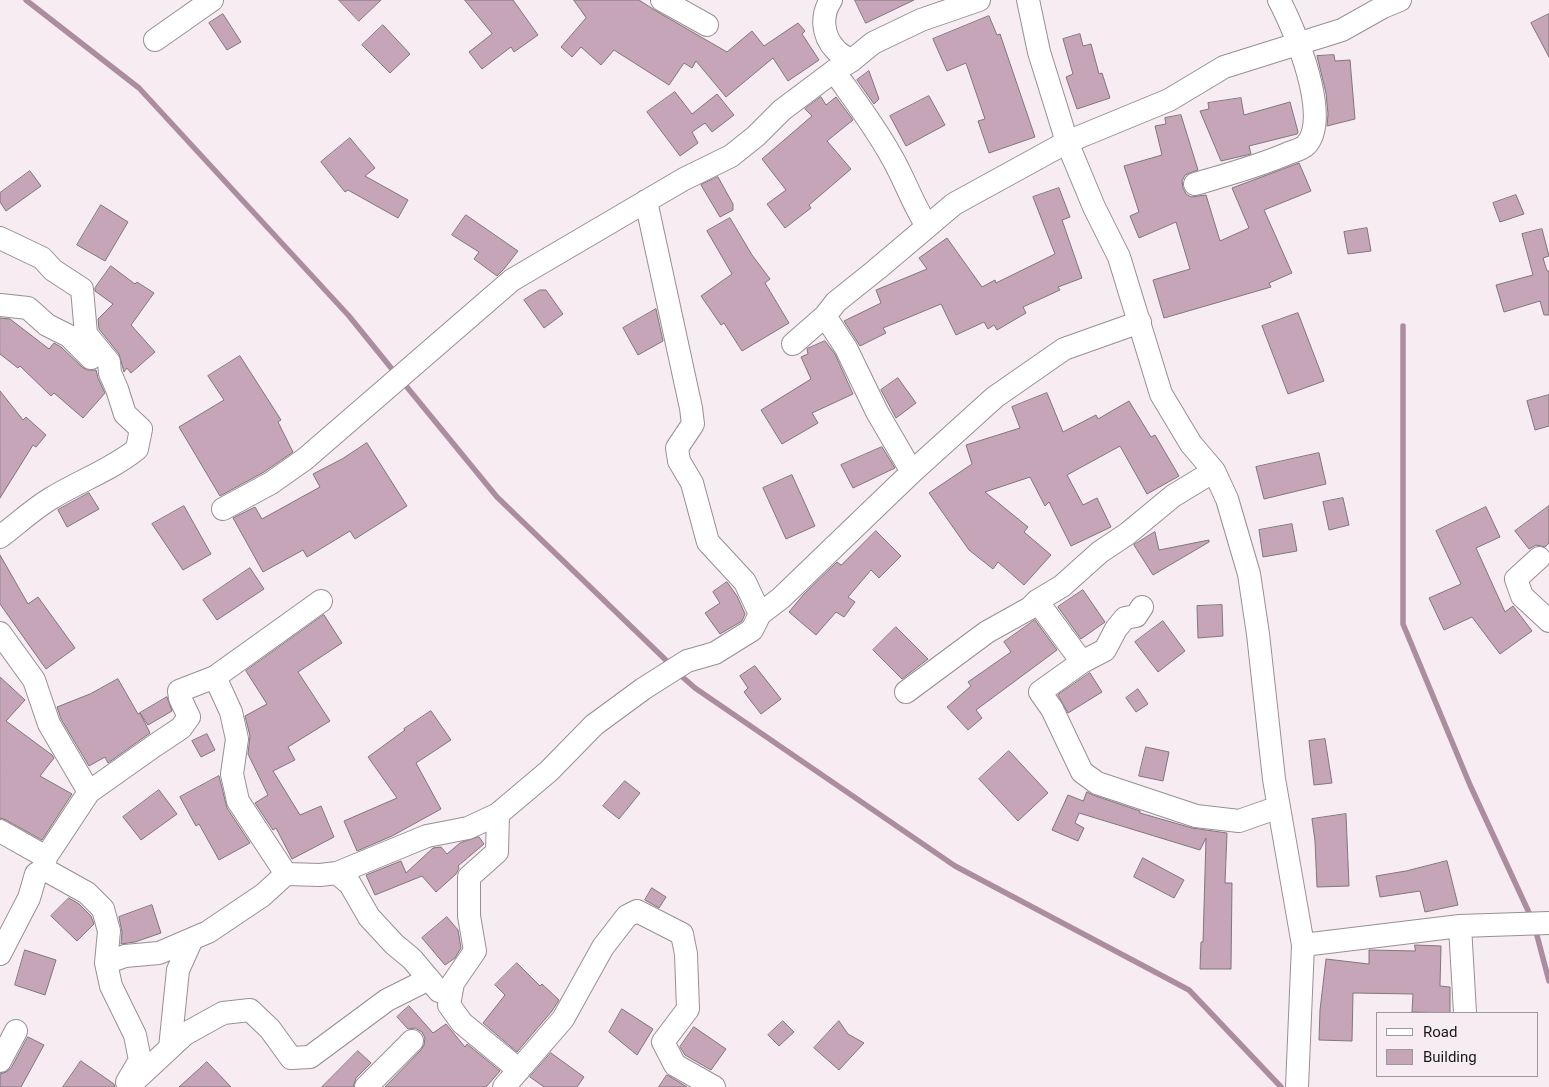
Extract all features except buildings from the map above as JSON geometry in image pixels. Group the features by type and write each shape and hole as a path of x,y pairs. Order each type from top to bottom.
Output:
{"street":[{"path":"156,40 212,0"},
{"path":"662,0 707,25"},
{"path":"831,0 826,8 824,27 842,66 892,156 915,207 927,226"},
{"path":"223,509 271,483 305,459 512,280 684,179 731,156 756,136 782,110 872,44 921,20 979,0"},
{"path":"1028,0 1039,52 1067,142 1094,207 1118,257 1140,322 1161,394 1191,444 1214,471 1227,499 1249,574 1278,807 1303,945 1297,1087"},
{"path":"1195,184 1271,161 1305,146 1312,136 1314,96 1298,43 1279,0"},
{"path":"793,344 825,316 836,302 954,204 1067,142 1169,100 1224,67 1342,30 1383,7 1400,0"},
{"path":"646,201 691,408 693,424 677,448 679,461 692,483 708,542 745,582 760,614"},
{"path":"0,238 42,258 53,270 82,289 86,334 109,362 110,373 118,389 125,414 140,429 137,449 121,462 77,483 48,500 0,537"},
{"path":"0,304 28,308 47,325 69,336 87,356 107,372 118,389"},
{"path":"825,316 846,348 877,412 912,472"},
{"path":"106,963 124,956 159,953 208,932 263,895 286,874 337,874 427,836 468,828 498,814 549,771 594,725 643,689 687,661 715,653 752,630 760,614 781,598 912,472 995,397 1064,349 1140,322"},
{"path":"906,692 987,632 1030,608 1037,601 1062,586 1100,552 1127,534 1173,496 1214,471"},
{"path":"1539,558 1516,579 1522,596 1549,621"},
{"path":"0,954 29,898 36,874 45,863 89,792 181,728 189,717 180,698 179,691 215,676 321,601"},
{"path":"1037,601 1082,662"},
{"path":"1142,606 1136,616 1125,618 1116,629 1105,650 1082,662 1040,692 1052,709 1082,772 1097,783 1196,816 1239,821 1278,807"},
{"path":"0,632 34,680 49,724 89,792"},
{"path":"0,655 12,658 24,666"},
{"path":"215,676 231,712 237,739 232,774 238,801 286,874"},
{"path":"449,1005 452,983 475,951 469,916 469,877 497,852 498,814"},
{"path":"0,830 86,893 103,909 109,931 106,963 111,986 135,1035 140,1060 124,1087"},
{"path":"337,874 350,884 369,917 394,944 412,959 462,1024 519,1070"},
{"path":"504,1087 563,1019 603,947 626,916 637,911 682,934 686,954 688,1008 663,1042 675,1065 714,1087"},
{"path":"1303,945 1460,926 1549,923"},
{"path":"1460,926 1465,1012"},
{"path":"170,1048 178,970 192,939"},
{"path":"128,1087 185,1034 223,1013 250,1010 270,1029 291,1058 310,1057 387,1000 429,979"},
{"path":"0,1062 16,1032"},
{"path":"366,1087 412,1041"}],"waterway":[{"path":"26,0 139,88 349,316 396,374"},
{"path":"1403,326 1403,624 1470,785 1531,917"},
{"path":"402,381 497,497 672,666"},
{"path":"678,673 695,688 955,866 1189,990 1281,1087"},
{"path":"1535,928 1549,981"}]}
